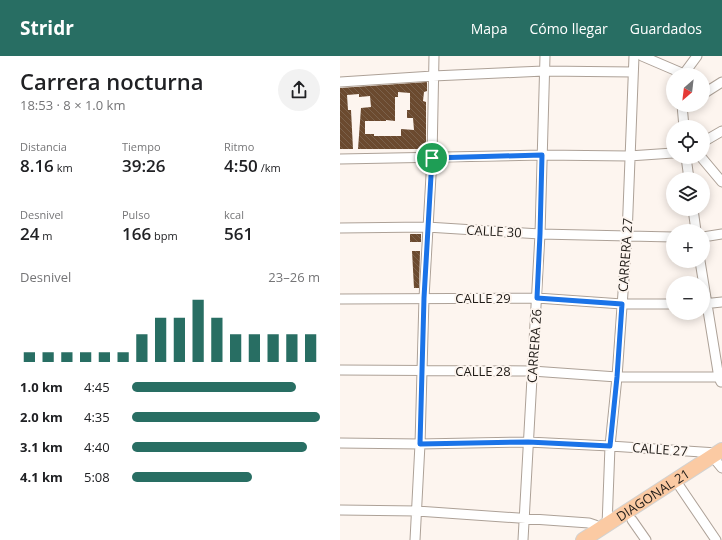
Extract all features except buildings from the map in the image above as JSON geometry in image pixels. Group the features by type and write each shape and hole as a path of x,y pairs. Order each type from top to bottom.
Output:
{"highway":[{"name":"DIAGONAL 21","path":"583,540 632,520 720,458"},
{"name":"DIAGONAL 21","path":"602,532 720,458"}],"street":[{"path":"415,540 420,444 427,228 432,158 434,56"},
{"name":"CARRERA 26","path":"523,540 540,234 545,56"},
{"name":"CARRERA 27","path":"602,532 617,377 627,236 634,56"},
{"path":"642,56 669,68"},
{"path":"688,68 697,56"},
{"path":"340,82 544,71 633,72"},
{"path":"710,90 722,82"},
{"path":"710,138 722,131"},
{"path":"340,159 542,155 629,156 666,153"},
{"path":"707,164 722,180"},
{"name":"CALLE 30","path":"340,228 427,228 540,234 666,237"},
{"path":"710,236 722,234"},
{"name":"CALLE 29","path":"340,299 537,298 622,304 666,304"},
{"path":"710,303 722,302"},
{"path":"708,320 721,379"},
{"name":"CALLE 28","path":"340,370 532,371 617,377 721,379"},
{"name":"CALLE 27","path":"340,442 420,444 528,442 610,446 720,458"},
{"path":"680,487 716,540"},
{"path":"340,510 417,511 591,523 602,532"},
{"path":"632,520 646,540"}],"route":[{"path":"542,155 537,298 622,304 610,446 528,442 420,444 424,298 432,158 542,155"}]}
